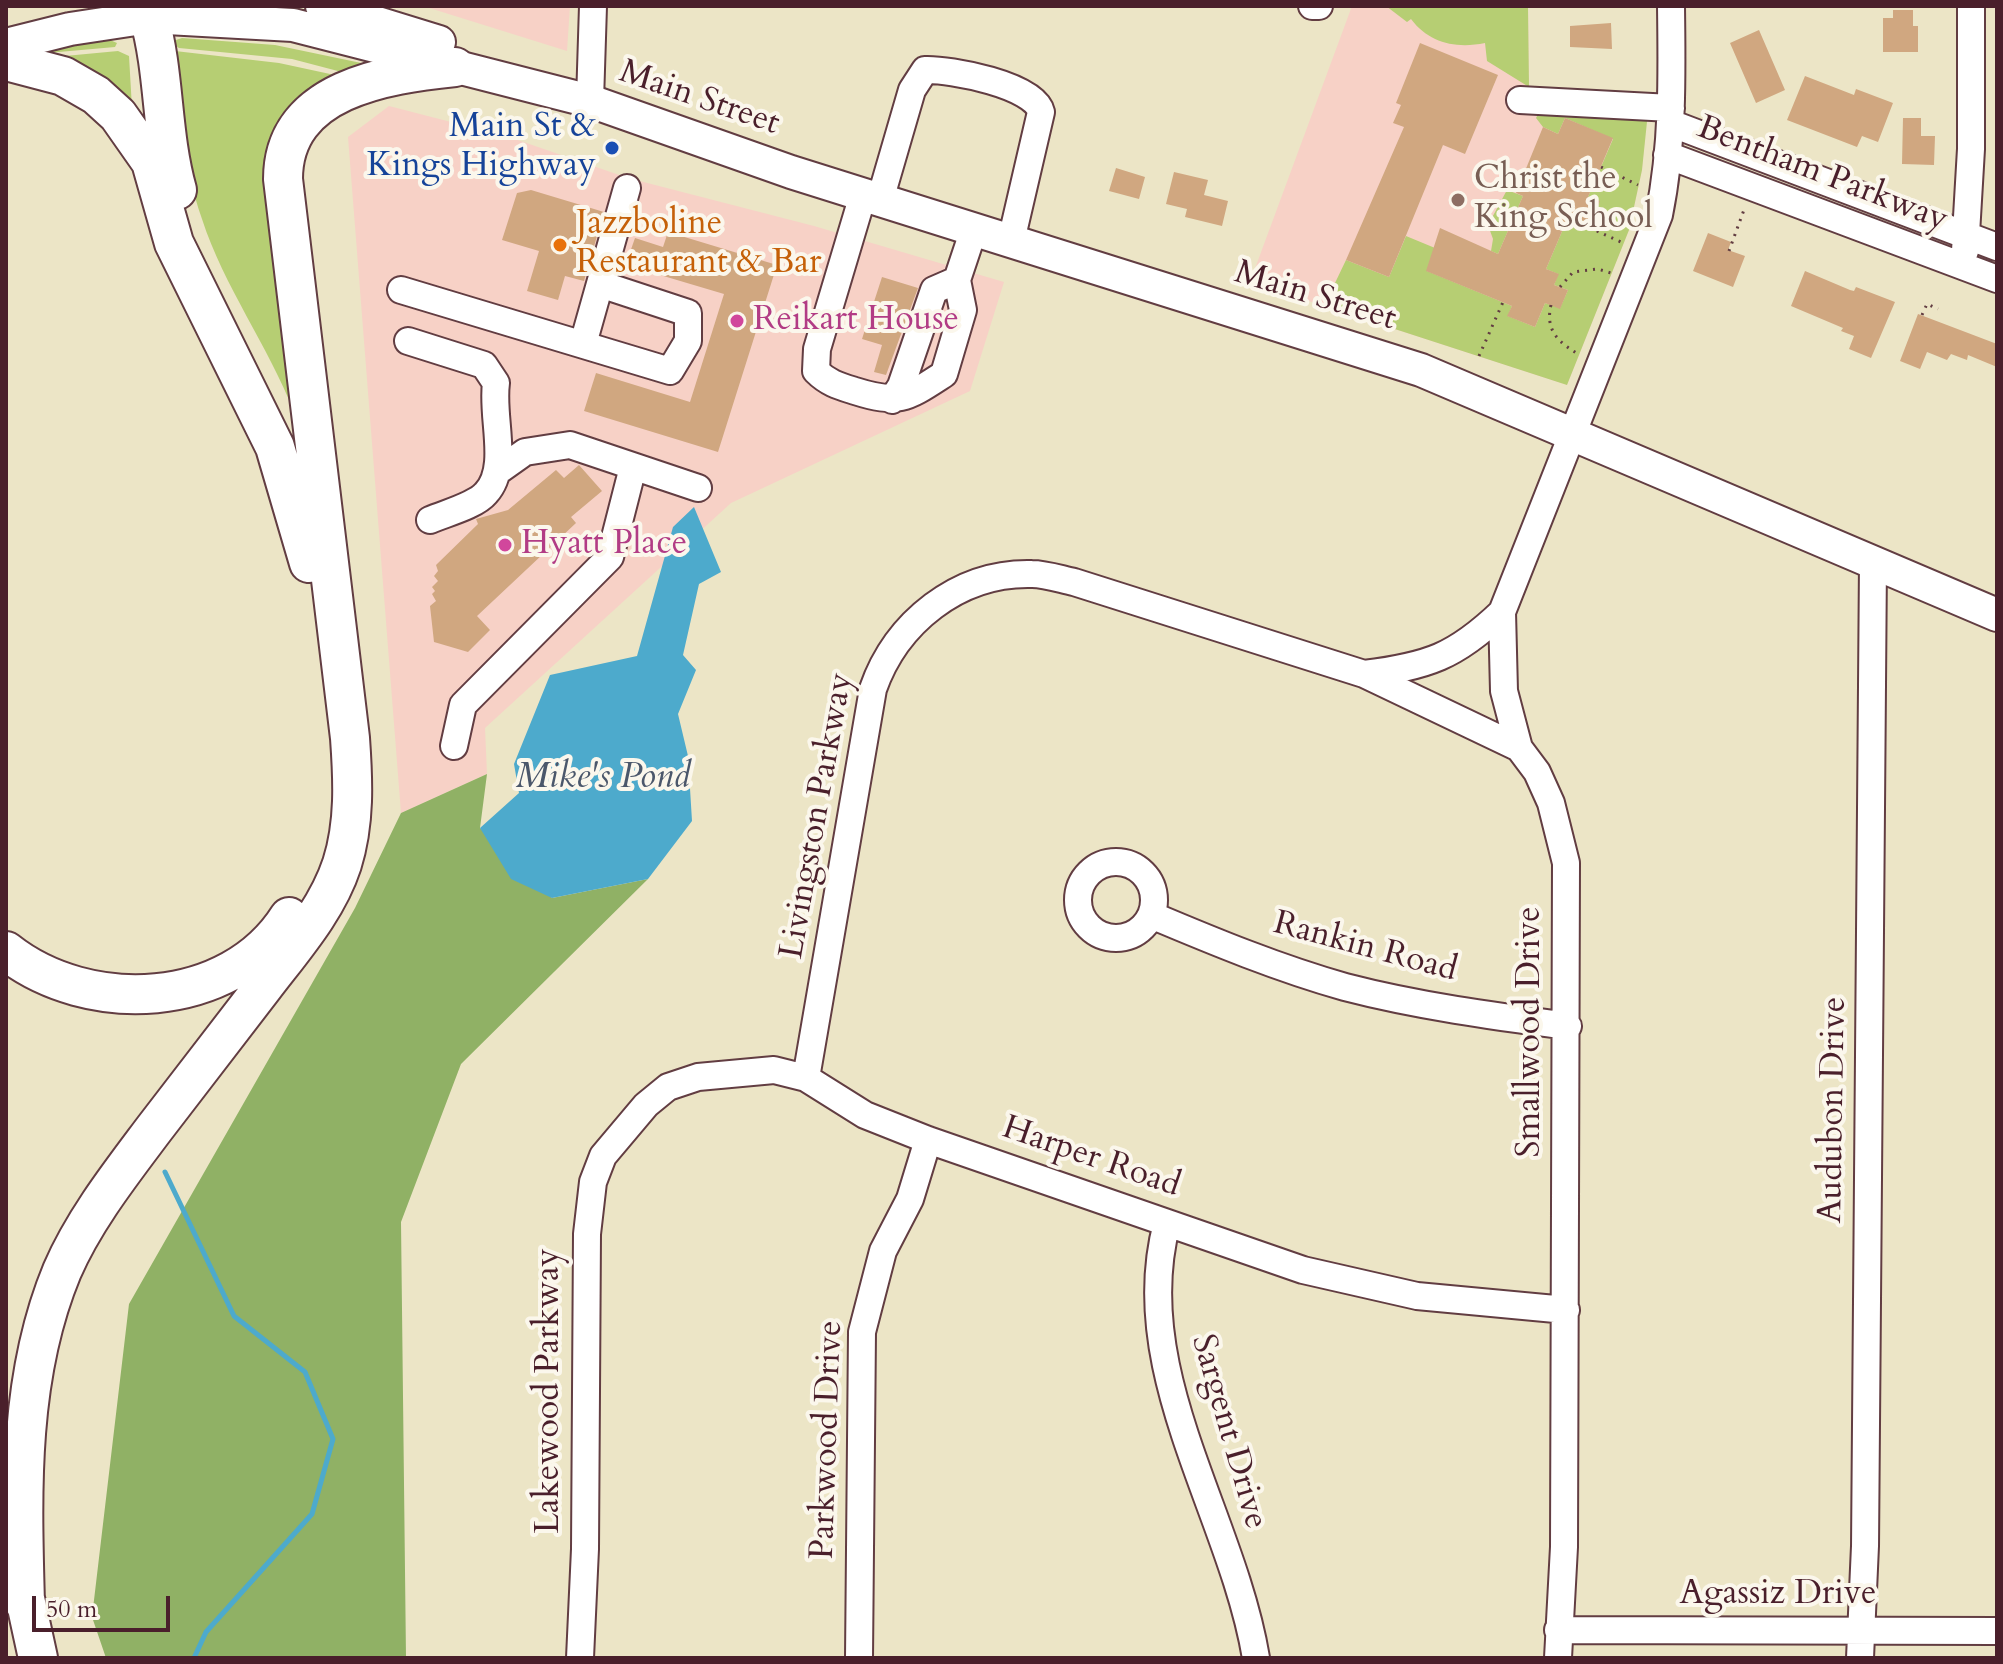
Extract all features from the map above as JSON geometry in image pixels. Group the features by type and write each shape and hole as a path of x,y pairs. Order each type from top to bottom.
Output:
{"highway":[{"path":"6,951 67,985 106,993 175,991 203,984 233,971 259,952 286,922 319,862 331,818 333,745 315,594 302,535 275,447 174,243 151,162 141,49 160,10"},
{"path":"160,10 158,49 174,178 193,246 282,415 311,497 330,569"},
{"path":"6,61 63,76 96,95 118,115 151,162"},
{"path":"25,1604 22,1470 26,1423 50,1306 63,1269 115,1180 308,928 341,866 349,830 352,778 283,179 287,152 309,114 327,98 388,76 455,67"},
{"path":"6,1498 38,1658"}],"main road":[{"path":"6,44 67,18 111,6"},
{"path":"196,6 276,6"},
{"name":"Main Street","path":"322,6 525,68 590,101"},
{"name":"Main Street","path":"6,44 160,10 293,25 590,101 872,197 1421,370 1997,615"}],"street":[{"path":"590,101 593,6"},
{"path":"1312,6 1319,6"},
{"name":"Smallwood Drive","path":"1558,1658 1564,1547 1568,1026 1566,863 1562,837 1537,772 1519,748 1504,691 1502,612 1648,251 1659,215 1670,116 1671,6"},
{"path":"1964,266 1971,149 1971,6"},
{"path":"974,229 951,282 934,290 902,388 885,401 828,383 816,371 817,349 872,197 912,90 925,70 1013,87 1030,95 1041,112 1011,241"},
{"name":"Bentham Parkway","path":"1520,100 1670,116 1997,247"},
{"name":"Bentham Parkway","path":"1667,155 1997,279"},
{"path":"583,344 627,188"},
{"path":"902,388 918,391 944,374 963,310 951,282"},
{"path":"401,290 670,371 688,341 688,313 600,284"},
{"path":"408,341 484,365 496,383 493,407 501,469"},
{"path":"430,520 486,494 501,469 525,452 570,445 698,488"},
{"path":"454,746 463,705 610,557 633,467"},
{"name":"Audubon Drive","path":"1860,1658 1865,1499 1873,562"},
{"name":"Livingston Parkway","path":"806,1078 873,689 893,646 923,612 969,587 1034,574 1074,582 1364,674 1519,748"},
{"name":"Livingston Parkway","path":"1364,674 1413,668 1441,658 1471,642 1502,612"},
{"name":"Rankin Road","path":"1151,915 1240,952 1345,986 1483,1015 1568,1026"},
{"name":"Harper Road","path":"621,1132 668,1087 698,1077 774,1070 806,1078 865,1115 928,1140 1303,1270 1417,1296 1566,1310"},
{"name":"Lakewood Parkway","path":"580,1658 585,1549 587,1234 593,1182 603,1156 621,1132"},
{"name":"Parkwood Drive","path":"859,1658 862,1332 883,1251 910,1199 928,1140"},
{"name":"Sargent Drive","path":"1167,1223 1157,1279 1168,1368 1186,1436 1242,1599 1256,1658"},
{"name":"Agassiz Drive","path":"1558,1630 1997,1631"}],"path":[{"path":"1601,167 1638,185"},
{"path":"1729,251 1745,207"},
{"path":"1585,222 1586,226 1623,243"},
{"path":"1560,287 1573,272 1598,269 1611,273"},
{"path":"1479,356 1503,302"},
{"path":"1922,315 1927,304 1938,309"},
{"path":"1551,305 1549,325 1559,342 1578,354"}],"shaded area":[{"path":"423,6 570,6 567,51"},
{"name":"Christ the King School","path":"1352,6 1528,6 1529,87 1543,94 1647,114 1642,170 1629,230 1567,385 1250,282"},
{"path":"389,106 509,137 628,178 814,226 1004,282 970,391 731,503 485,728 487,774 401,813 348,137"}],"green space":[{"path":"1386,6 1528,6 1529,87 1487,61 1485,43 1464,45 1435,39 1411,19 1407,22"},
{"path":"182,38 275,45 366,64 357,76 292,59 179,48 170,42"},
{"path":"110,40 117,43 115,47 36,54 72,43"},
{"path":"118,51 129,56 132,108 33,59"},
{"path":"175,51 279,63 344,77 298,113 294,412 222,268 202,219 186,157"},
{"path":"1542,107 1648,112 1642,170 1629,230 1567,385 1324,306 1346,260 1389,277 1406,236 1435,248 1427,271 1512,306 1508,316 1535,327 1545,303 1560,308 1568,290 1554,285 1558,274 1546,269 1569,215 1590,223 1599,202 1588,197 1613,139 1565,118 1558,134 1543,127 1536,118"},
{"path":"1507,190 1523,196 1498,254 1491,251 1493,239 1488,225"},
{"path":"487,774 480,828 552,898 648,879 461,1064 401,1222 406,1658 106,1658 92,1617 129,1304 355,908 401,813"}],"water":[{"name":"Mike's Pond","path":"694,507 721,572 699,584 683,655 696,670 678,714 688,756 692,821 648,879 552,898 511,879 480,828 519,793 514,764 550,675 637,656 673,527"}],"building":[{"path":"1893,10 1913,10 1913,26 1918,26 1918,52 1883,52 1883,18 1893,18"},
{"path":"1611,23 1612,49 1570,47 1570,26"},
{"path":"1759,30 1785,90 1756,103 1730,43"},
{"path":"1420,43 1498,75 1465,154 1443,145 1389,277 1346,260 1404,127 1393,123 1401,105 1396,103"},
{"path":"1805,76 1854,95 1856,89 1893,103 1878,142 1862,136 1857,147 1787,120"},
{"path":"1565,118 1613,138 1588,197 1600,201 1590,224 1569,215 1546,269 1559,274 1554,285 1568,290 1560,309 1545,303 1535,327 1507,316 1512,306 1426,271 1440,228 1498,254 1523,196 1516,193 1543,127 1558,134"},
{"path":"1903,118 1921,118 1921,136 1935,136 1934,165 1902,164"},
{"path":"1116,168 1145,177 1139,199 1109,191"},
{"path":"1174,172 1208,180 1204,195 1228,201 1222,226 1185,217 1187,209 1166,204"},
{"name":"Jazzboline Restaurant & Bar","path":"531,190 604,212 584,281 565,276 558,300 527,291 539,251 502,240 517,193"},
{"name":"Reikart House","path":"668,232 777,265 718,452 584,411 596,373 690,402 724,294 650,272 652,266 628,258 635,238 663,247"},
{"path":"1708,233 1731,242 1728,250 1745,256 1733,287 1693,271"},
{"path":"1805,271 1850,290 1854,291 1856,287 1895,302 1871,358 1849,349 1854,336 1841,331 1843,328 1791,306"},
{"path":"882,277 918,288 886,375 874,372 882,345 862,339"},
{"path":"1918,314 1997,344 1997,367 1968,355 1967,360 1951,354 1947,360 1927,352 1920,369 1900,361"},
{"name":"Hyatt Place","path":"579,465 602,491 571,517 576,523 477,616 490,630 468,652 434,642 430,606 436,601 432,587 438,581 434,576 438,571 436,565 478,524 476,519 508,510 556,470 564,478"}],"waterway":[{"path":"165,1172 234,1316 305,1372 333,1439 312,1514 206,1632 194,1658"}],"place":[{"name":"Main St & Kings Highway","path":"612,148"},
{"name":"Christ the King School","path":"1458,200"},
{"name":"Jazzboline Restaurant & Bar","path":"560,245"},
{"name":"Reikart House","path":"737,321"},
{"name":"Hyatt Place","path":"505,545"}]}
